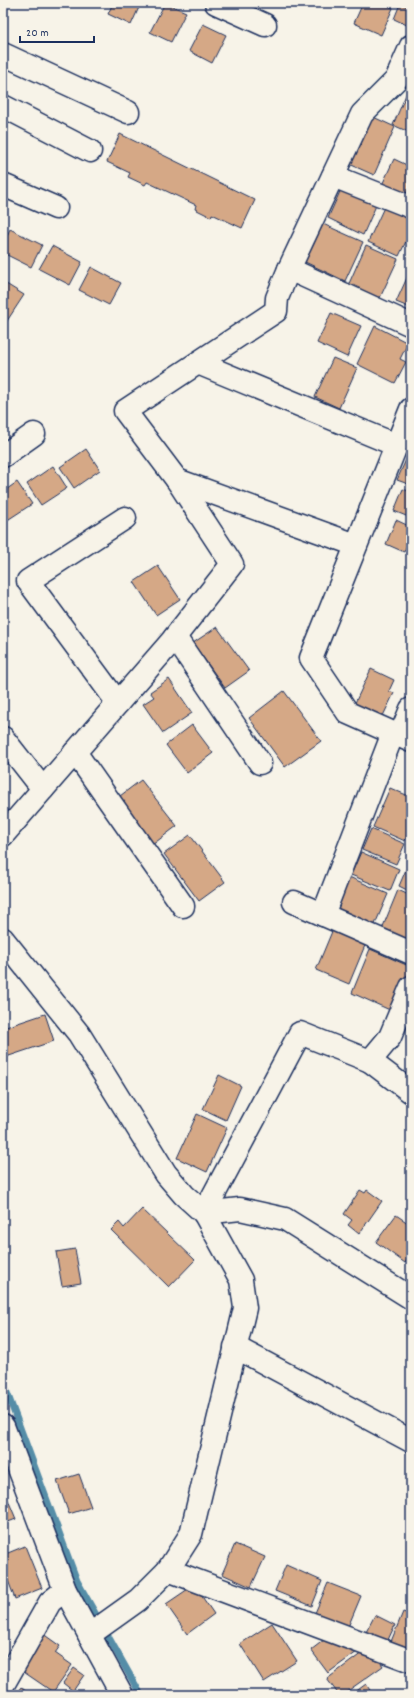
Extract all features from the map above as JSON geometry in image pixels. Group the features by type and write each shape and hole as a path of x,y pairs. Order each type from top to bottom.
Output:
{"street":[{"path":"216,3 265,25"},
{"path":"3,835 175,637 232,564 177,480 125,411 276,311 277,298 289,269 362,114 396,80 411,46"},
{"path":"3,54 128,112"},
{"path":"3,106 90,151"},
{"path":"333,176 411,207"},
{"path":"3,185 56,208"},
{"path":"289,269 411,325"},
{"path":"198,363 396,445"},
{"path":"401,737 348,714 311,658 411,409"},
{"path":"3,456 34,434"},
{"path":"177,480 356,545"},
{"path":"118,703 28,581 125,518"},
{"path":"175,637 260,762"},
{"path":"323,915 401,737 411,709"},
{"path":"3,738 43,789"},
{"path":"75,752 183,906"},
{"path":"294,902 411,953"},
{"path":"3,939 79,1034 166,1174 184,1195 204,1213 241,1280 244,1308 191,1534 168,1570 138,1600 98,1628"},
{"path":"370,1061 390,1037 411,987"},
{"path":"204,1213 300,1033 370,1061 411,1092"},
{"path":"204,1213 240,1209 285,1219 411,1298"},
{"path":"235,1347 411,1441"},
{"path":"3,1426 66,1590 98,1628 122,1695"},
{"path":"168,1570 411,1662"},
{"path":"3,1685 50,1602 66,1590"}],"building":[{"path":"113,3 141,3 131,25 108,14"},
{"path":"165,3 186,12 171,42 150,32"},
{"path":"363,3 382,3 393,8 381,35 354,23"},
{"path":"400,4 411,8 411,21 409,26 394,19"},
{"path":"203,24 226,35 212,63 189,51"},
{"path":"408,90 411,91 411,133 393,125"},
{"path":"369,115 395,127 374,175 347,163"},
{"path":"120,134 255,200 242,228 212,214 211,217 195,209 196,205 147,182 145,185 128,177 130,173 107,162"},
{"path":"394,159 411,167 411,199 382,185"},
{"path":"343,185 378,201 363,235 328,218"},
{"path":"385,205 411,217 411,231 399,256 368,242"},
{"path":"323,224 363,242 345,281 305,262"},
{"path":"10,229 42,245 31,267 3,253 3,244"},
{"path":"366,245 398,259 378,302 347,288"},
{"path":"52,246 82,262 70,285 39,269"},
{"path":"91,267 121,283 109,305 79,290"},
{"path":"411,269 411,308 396,302"},
{"path":"3,282 24,295 3,327"},
{"path":"331,313 361,326 347,357 317,343"},
{"path":"375,326 408,343 400,359 406,362 395,383 357,364"},
{"path":"333,358 357,368 339,408 315,397"},
{"path":"86,449 100,470 74,488 60,467"},
{"path":"409,453 411,453 411,485 397,480"},
{"path":"53,466 67,488 41,505 27,484"},
{"path":"17,482 32,504 6,521 3,517 3,492"},
{"path":"403,489 411,492 411,518 394,511"},
{"path":"396,520 411,527 411,536 404,552 386,544"},
{"path":"158,566 180,599 156,615 134,582"},
{"path":"217,627 249,671 225,688 193,643"},
{"path":"371,669 394,680 389,691 394,693 382,718 354,705"},
{"path":"169,679 192,713 163,733 143,704 154,697 150,692"},
{"path":"284,691 321,741 285,767 249,718"},
{"path":"192,725 213,753 187,773 166,745"},
{"path":"141,780 177,826 152,845 116,799"},
{"path":"390,788 411,797 411,826 405,841 373,827"},
{"path":"371,829 405,844 396,864 362,850"},
{"path":"190,835 225,882 199,901 164,854"},
{"path":"361,852 399,869 390,891 351,875"},
{"path":"411,858 411,892 399,886"},
{"path":"349,877 388,894 373,929 334,912"},
{"path":"398,890 411,896 411,941 382,929"},
{"path":"333,929 366,943 349,984 316,970"},
{"path":"370,949 411,967 392,1011 352,993"},
{"path":"45,1014 54,1041 3,1058 3,1028"},
{"path":"219,1075 241,1086 226,1120 203,1109"},
{"path":"197,1114 227,1128 207,1172 177,1158"},
{"path":"360,1190 365,1193 367,1190 382,1201 359,1234 348,1225 352,1220 344,1214"},
{"path":"142,1209 195,1260 169,1287 111,1230 119,1222 124,1228"},
{"path":"396,1215 411,1225 411,1254 405,1263 376,1242"},
{"path":"75,1249 81,1283 62,1286 56,1252"},
{"path":"79,1474 91,1507 69,1514 57,1481"},
{"path":"6,1495 16,1519 3,1524 3,1497"},
{"path":"235,1544 265,1557 251,1587 222,1574"},
{"path":"25,1546 42,1588 15,1599 3,1567 3,1555"},
{"path":"286,1565 322,1581 312,1606 275,1591"},
{"path":"328,1583 361,1596 348,1627 315,1613"},
{"path":"194,1585 214,1614 187,1634 166,1604"},
{"path":"403,1612 411,1615 411,1648 409,1652 390,1644"},
{"path":"375,1615 395,1625 386,1644 365,1634"},
{"path":"272,1623 297,1661 264,1682 240,1644"},
{"path":"39,1631 60,1646 55,1653 72,1665 53,1692 15,1666"},
{"path":"333,1633 343,1647 350,1642 357,1652 328,1673 311,1650"},
{"path":"370,1647 383,1666 342,1695 339,1695 327,1679"},
{"path":"74,1668 84,1675 73,1691 63,1683"},
{"path":"366,1684 373,1695 351,1695"},
{"path":"21,1687 30,1695 15,1695"}],"waterway":[{"path":"3,1382 77,1581 141,1695"}]}
